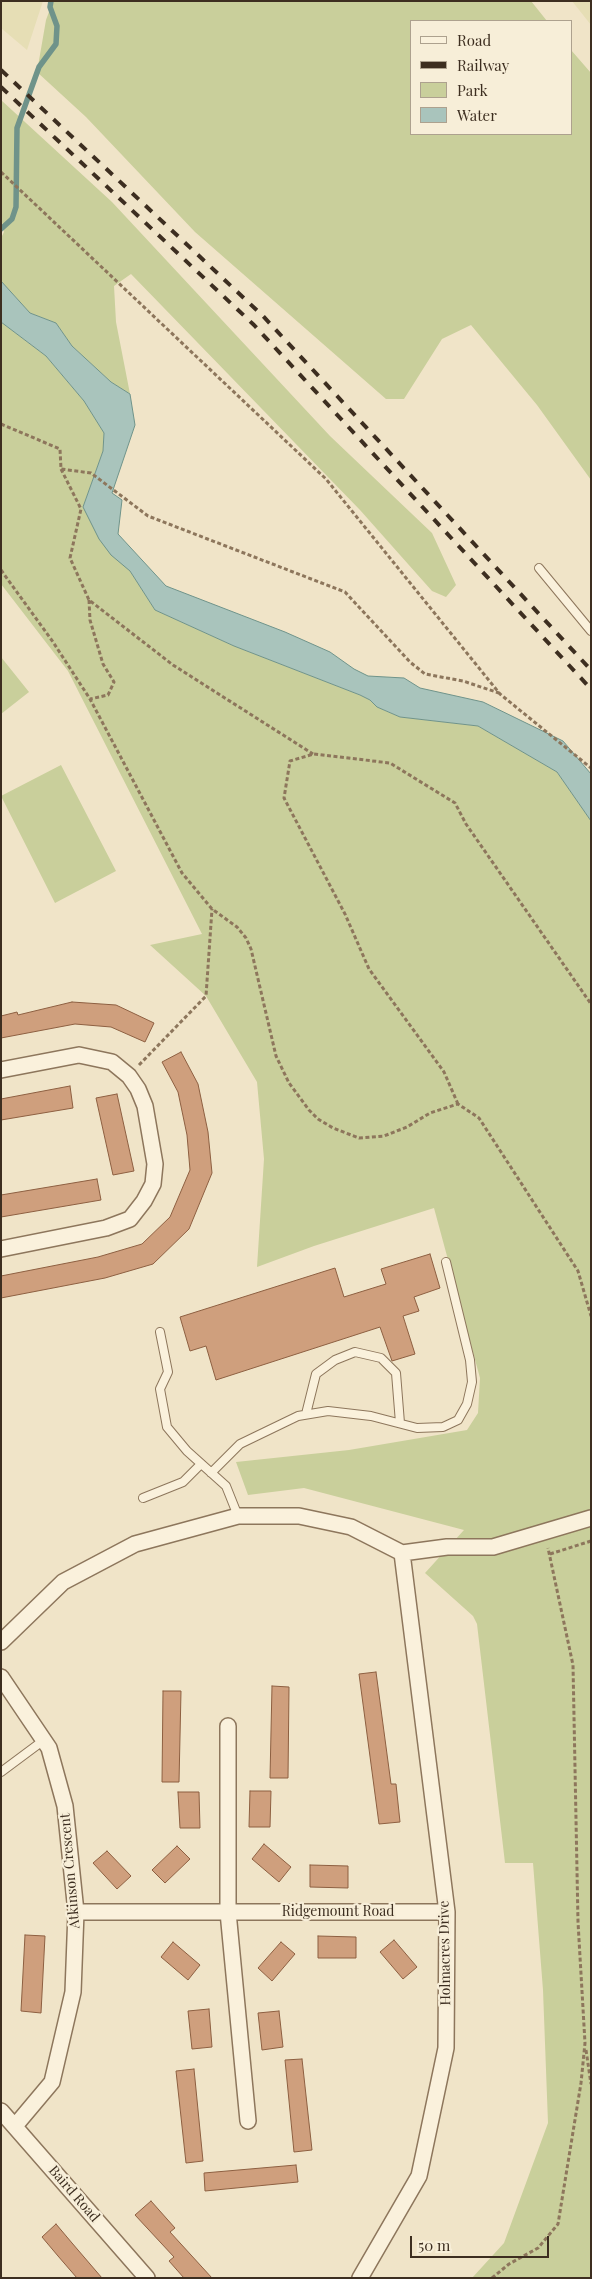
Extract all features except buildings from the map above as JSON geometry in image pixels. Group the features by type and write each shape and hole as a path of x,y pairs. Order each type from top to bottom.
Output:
{"street":[{"path":"1,1070 79,1054 112,1062 129,1076 145,1106 155,1164 153,1184 144,1201 130,1219 106,1228 1,1249"},
{"path":"1,1642 63,1582 135,1544 238,1516 300,1516 351,1527 402,1553 447,1547 493,1547 591,1518"},
{"name":"Holmacres Drive","path":"360,2278 419,2176 446,2048 447,1912 402,1553"},
{"name":"Atkinson Crescent","path":"1,1677 49,1748 65,1806 76,1912 73,1992 52,2082 15,2126"},
{"path":"228,1726 228,1912 248,2121"},
{"name":"Ridgemount Road","path":"76,1912 447,1912"},
{"name":"Baird Road","path":"1,2111 148,2278"}],"lane":[{"path":"539,568 591,631"},
{"path":"211,1473 240,1444 275,1426 306,1414 328,1411 371,1416 417,1428 443,1427 458,1420 466,1404 472,1382 470,1360 446,1262"},
{"path":"160,1332 168,1372 160,1389 167,1427 187,1451 226,1486 238,1516"},
{"path":"306,1414 316,1374 335,1360 355,1352 381,1358 396,1373 400,1424"},
{"path":"143,1498 183,1482 201,1464"},
{"path":"1,1772 44,1740"}],"path":[{"path":"1,172 326,479 500,694 591,768"},
{"path":"1,424 60,449 61,469 81,509 70,558 89,600 90,620 103,664 114,682 108,695 90,699"},
{"path":"61,469 91,473 148,516 345,592 410,662 425,674 463,681 500,694"},
{"path":"1,570 53,642 90,699 182,874 212,909 237,927 246,938 251,949 276,1056 289,1083 318,1119 359,1138 384,1136 406,1127 430,1113 458,1104"},
{"path":"89,600 173,665 314,754"},
{"path":"591,1004 466,824 455,803 390,763 314,754 290,761 284,798 345,914 369,969 444,1072 458,1104 479,1118 578,1271 591,1316"},
{"path":"129,1076 206,996 212,909"},
{"path":"544,1533 573,1666 578,1922 585,2043 591,2084"},
{"path":"550,1554 591,1541"},
{"path":"492,2278 509,2264 538,2248 558,2224 581,2083 585,2043"}],"shaded area":[{"path":"1,1 43,1 27,50 1,28"},
{"path":"572,1 591,1 591,25"}],"green space":[{"path":"53,1 531,1 546,20 410,20 410,135 572,135 572,51 591,73 591,480 537,405 471,325 442,339 404,399 386,399 195,232 86,117 37,72 46,20"},
{"path":"1,100 112,202 330,436 432,533 456,585 446,597 432,591 360,510 131,274 114,286 116,322 130,394 111,382 72,346 56,323 30,313 1,281 1,238 4,232 1,217"},
{"path":"1,322 46,356 84,401 104,433 103,451 83,507 130,571 155,610 234,646 360,695 370,700 377,707 400,717 478,726 557,772 591,821 591,2278 472,2278 504,2243 548,2123 543,1990 533,1863 505,1863 477,1624 473,1616 425,1573 464,1530 304,1488 248,1495 236,1462 349,1450 467,1430 478,1413 480,1378 434,1208 314,1246 257,1267 264,1159 257,1082 206,996 150,945 202,934 68,671 1,584"},
{"path":"1,657 29,692 1,714"},
{"path":"61,765 116,871 55,903 1,796"}],"water":[{"path":"1,281 30,313 56,323 72,346 111,382 130,394 135,425 112,493 122,500 118,534 166,586 285,632 330,652 354,669 368,676 404,678 420,688 483,702 563,741 591,774 591,821 557,772 478,726 400,717 377,707 370,700 360,695 234,646 155,610 130,571 111,555 99,539 83,507 103,451 104,433 84,401 46,356 1,322"}],"waterway":[{"path":"1,229 12,219 16,207 17,128 39,67 56,44 57,26 50,7 51,1"}],"railway":[{"path":"1,70 263,316 591,670"},
{"path":"1,87 254,325 591,689"}]}
